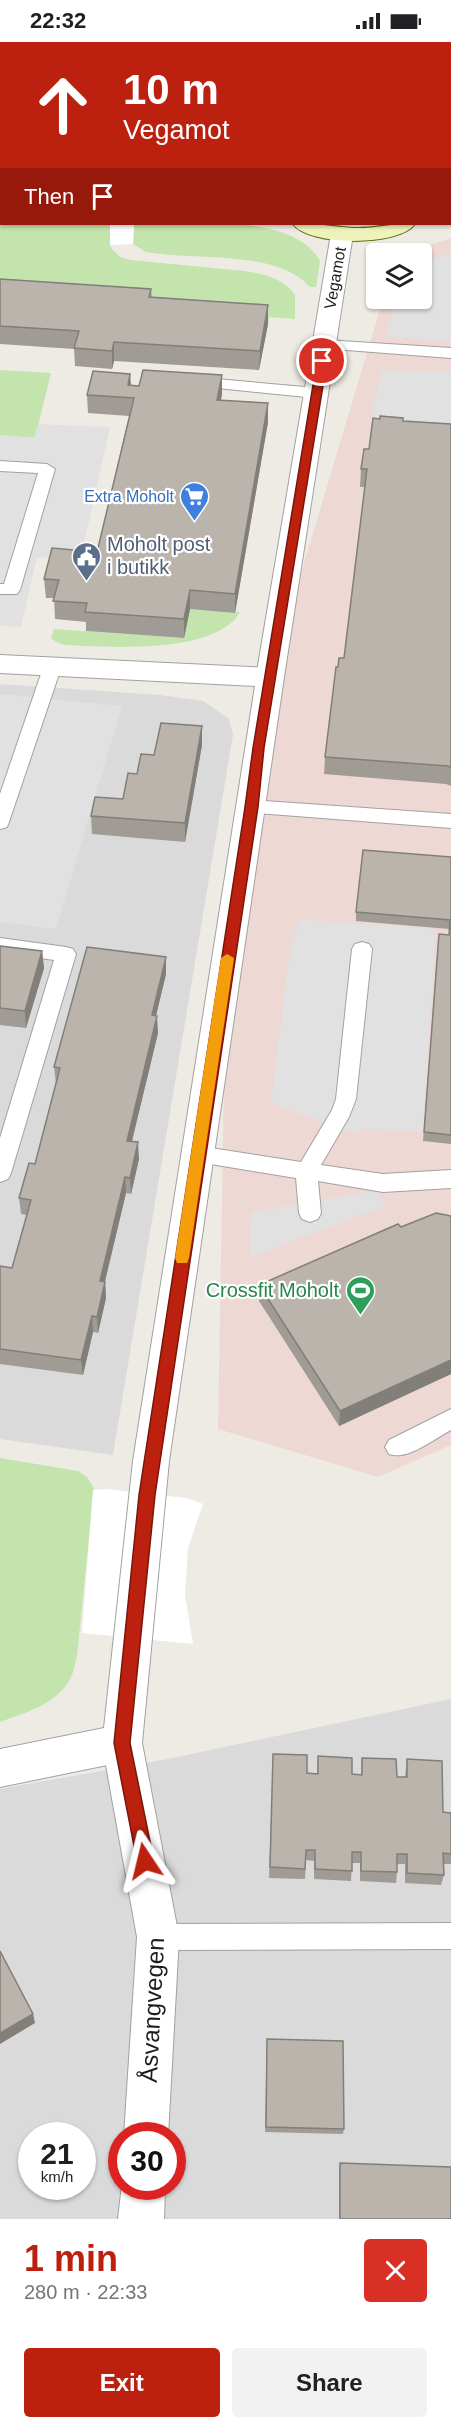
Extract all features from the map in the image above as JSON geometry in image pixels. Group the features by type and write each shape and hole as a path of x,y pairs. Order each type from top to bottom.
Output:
{"main road":[{"path":"307,225 342,234 383,231 401,225"}],"street":[{"name":"Vegamot","path":"122,1743 147,1495 270,677 342,234"},
{"path":"0,664 270,677"},
{"path":"0,1768 122,1743"},
{"name":"Åsvangvegen","path":"122,1743 158,1937 147,2122"},
{"path":"141,2219 142,2200"}],"lane":[{"path":"325,345 451,353"},
{"path":"177,381 316,393"},
{"path":"0,466 47,469 11,590 0,589"},
{"path":"0,822 52,668"},
{"path":"252,807 451,821"},
{"path":"0,945 66,954 0,1173"},
{"path":"310,1213 306,1172 342,1111 345,1098 362,949"},
{"path":"198,1155 384,1183 451,1179"},
{"path":"397,1448 451,1419"},
{"path":"158,1937 451,1936"}],"shaded area":[{"path":"451,238 451,1445 378,1477 218,1429 226,968 270,677 380,309 432,309 432,244"},
{"path":"451,252 451,341 385,337 393,309 432,309 432,259"},
{"path":"381,370 451,372 451,427 371,422"},
{"path":"38,424 110,427 80,561 37,557 21,627 0,626 0,435 34,438"},
{"path":"0,684 160,695 203,701 229,719 233,735 113,1455 0,1439"},
{"path":"0,694 122,706 56,929 0,922"},
{"path":"299,919 436,929 423,1132 363,1128 353,1133 271,1103 290,950"},
{"path":"377,1191 385,1206 250,1257 251,1212"},
{"path":"451,1699 451,2219 0,2219 0,1789 168,1759"}],"green space":[{"path":"0,225 110,225 111,248 120,257 130,260 245,271 280,281 295,295 295,319 269,317 268,324 0,298"},
{"path":"134,225 262,227 287,234 307,245 320,261 316,287 310,287 295,275 277,267 256,262 165,255 146,252 133,244"},
{"path":"0,370 51,373 35,438 0,435"},
{"path":"190,609 240,612 227,626 209,636 185,642 107,647 65,645 51,638 54,629 184,638"},
{"path":"0,1458 78,1471 87,1477 94,1488 77,1656 71,1676 64,1688 49,1701 0,1722"}],"pier":[{"path":"110,225 134,225 133,244 110,245"},
{"path":"107,1489 186,1498 203,1504 188,1548 185,1595 193,1644 82,1633 93,1490"}],"building":[{"path":"0,279 151,289 149,297 268,305 260,351 114,342 112,351 74,348 79,331 0,326"},
{"path":"143,370 222,375 217,400 268,403 235,594 190,590 184,619 85,612 87,603 53,601 59,580 44,579 52,548 97,552 134,398 87,395 93,371 130,374 128,385 139,386"},
{"path":"380,416 403,418 403,421 451,424 451,768 325,757 336,667 338,667 339,658 344,658 367,469 361,469 364,449 369,449 373,418 380,419"},
{"path":"161,723 202,726 185,823 91,816 95,797 123,799 128,773 137,774 141,754 154,755"},
{"path":"363,850 451,857 451,1135 424,1132 439,934 449,935 450,920 356,912"},
{"path":"0,946 42,951 25,1011 0,1008"},
{"path":"87,947 166,957 152,1015 157,1016 127,1141 138,1142 130,1178 125,1177 100,1281 105,1282 97,1317 92,1316 81,1360 0,1349 0,1266 12,1268 31,1200 19,1198 29,1163 35,1164 60,1068 54,1067"},
{"path":"436,1213 451,1216 451,1360 340,1411 259,1285 398,1224 401,1227"},
{"path":"273,1754 307,1755 307,1773 318,1774 318,1756 352,1758 352,1774 362,1775 362,1758 396,1759 397,1777 407,1777 407,1759 442,1761 443,1812 451,1813 451,1854 443,1853 444,1875 407,1873 407,1854 397,1854 397,1872 361,1871 361,1852 352,1852 352,1871 315,1869 315,1850 306,1850 305,1869 270,1867"},
{"path":"0,1951 33,2014 0,2033"},
{"path":"267,2039 343,2041 344,2129 266,2127"},
{"path":"340,2163 451,2167 451,2219 340,2219"}],"slow traffic":[{"path":"182,1258 227,958"}],"place":[{"name":"Extra Moholt","path":"195,522"},
{"name":"Moholt post i butikk","path":"86,582"},
{"name":"Crossfit Moholt","path":"360,1316"}],"route":[{"path":"145,1861 122,1743 151,1461 252,807 258,748 322,361"}]}
